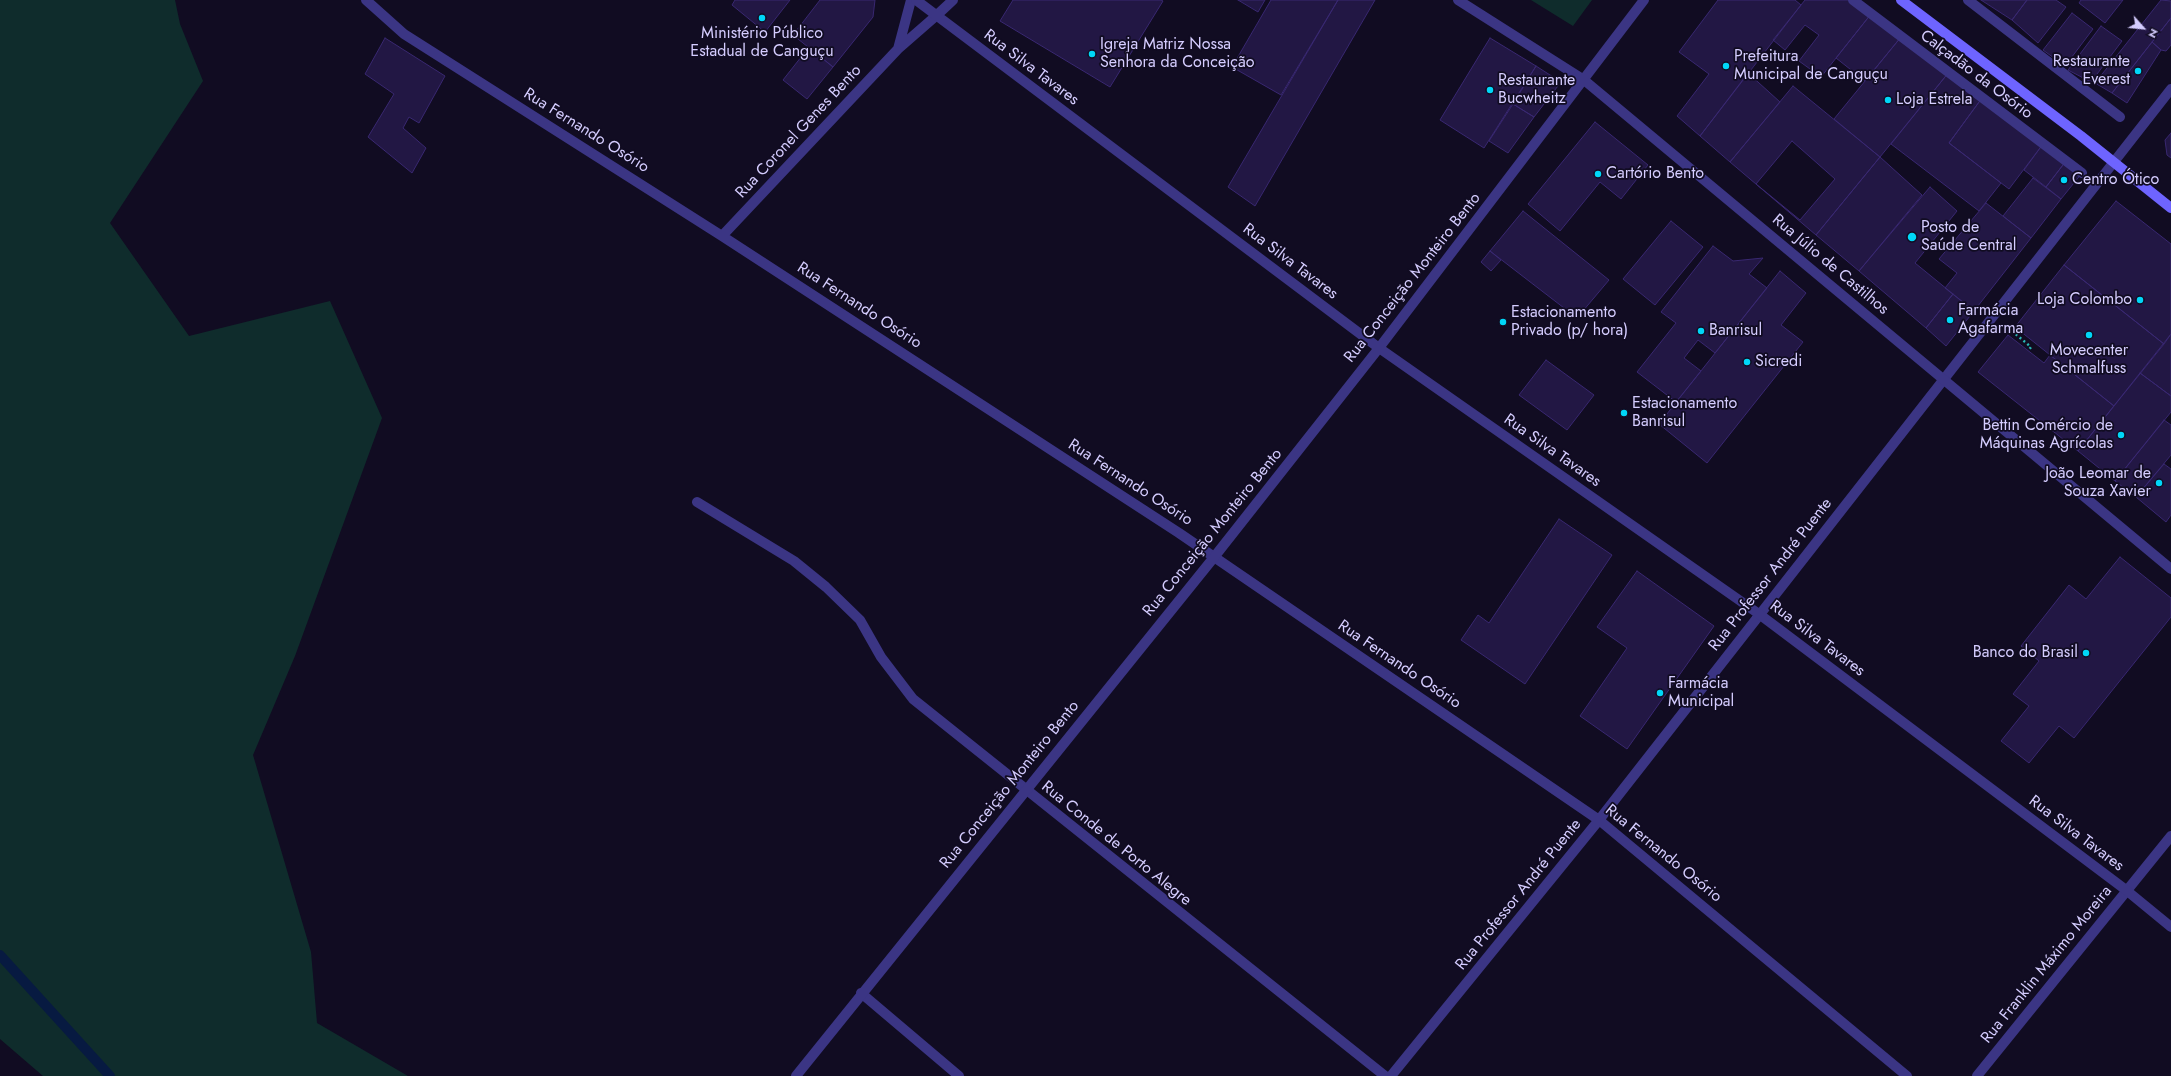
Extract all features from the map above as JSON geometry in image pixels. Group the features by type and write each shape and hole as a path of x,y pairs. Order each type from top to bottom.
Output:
{"main road":[{"path":"1901,0 2114,161 2171,208"}],"street":[{"name":"Rua Fernando Osório","path":"366,0 404,34 722,236 1215,556 1599,820 1907,1076"},
{"name":"Rua Coronel Genes Bento","path":"898,50 911,0"},
{"name":"Rua Silva Tavares","path":"916,0 1379,348 1759,614 2126,890 2171,927"},
{"name":"Rua Coronel Genes Bento","path":"722,236 898,50 953,0"},
{"name":"Rua Júlio de Castilhos","path":"1458,0 1584,80 2171,569"},
{"name":"Rua Conceição Monteiro Bento","path":"796,1076 1215,556 1379,348 1644,0"},
{"name":"Calçadão da Osório","path":"1853,0 2082,173"},
{"path":"1968,0 2120,117"},
{"name":"Rua Professor André Puente","path":"1391,1076 1599,820 2171,89"},
{"name":"Rua Conde de Porto Alegre","path":"698,502 794,561 826,587 860,620 881,657 913,699 1025,790 1385,1076"},
{"name":"Rua Franklin Máximo Moreira","path":"1977,1076 2171,836"},
{"path":"861,994 959,1076"}],"path":[{"path":"2012,331 2031,347 2028,351"}],"green space":[{"path":"0,0 175,0 180,24 203,81 110,223 189,336 330,301 382,418 295,656 253,755 311,952 317,1023 408,1076 43,1076 0,1039"},
{"path":"1531,0 1592,0 1573,26"}],"building":[{"name":"Ministério Público Estadual de Canguçu","path":"735,0 790,0 765,32 732,5"},
{"path":"820,0 875,0 873,17 833,67 793,35"},
{"name":"Igreja Matriz Nossa Senhora da Conceição","path":"1013,0 1163,1 1110,87 1000,21"},
{"path":"1238,0 1265,0 1258,12"},
{"path":"1271,0 1338,0 1281,95 1232,67"},
{"path":"1338,0 1375,0 1255,206 1228,187"},
{"name":"Prefeitura Municipal de Canguçu","path":"1718,0 1795,0 1801,5 1700,136 1677,116 1709,74 1679,52"},
{"path":"1805,0 1853,0 1871,14 1821,77 1799,61 1819,35 1805,25 1785,50 1773,40"},
{"path":"1981,0 2027,0 2012,20"},
{"path":"2027,0 2056,0 2066,7 2038,43 2012,20"},
{"path":"2081,0 2123,0 2105,23 2079,3"},
{"path":"2161,0 2171,1 2171,18 2112,93 2095,83"},
{"path":"2072,13 2093,29 2065,66 2043,50"},
{"path":"1871,14 1901,37 1865,81 1836,58"},
{"path":"2171,18 2171,45 2166,51 2161,50 2152,42"},
{"path":"2101,26 2122,41 2091,82 2068,70"},
{"name":"Loja Estrela","path":"1901,37 1949,72 1880,157 1834,119"},
{"path":"385,38 445,76 419,123 409,117 403,128 426,148 412,173 368,137 394,94 365,74"},
{"name":"Restaurante Bucwheitz","path":"1490,38 1536,66 1484,148 1440,120"},
{"name":"Restaurante Everest","path":"2152,42 2161,50 2127,103 2112,93"},
{"path":"809,47 833,67 807,99 783,80"},
{"path":"1536,66 1561,82 1534,117 1513,104"},
{"path":"1949,72 1982,98 1949,143 2001,183 1979,211 1891,144"},
{"path":"1748,73 1780,102 1730,162 1700,136"},
{"path":"1793,86 1880,157 1816,235 1730,162"},
{"path":"1982,98 2043,144 2009,189 1949,143"},
{"path":"1513,104 1534,117 1508,153 1489,141"},
{"name":"Cartório Bento","path":"1595,122 1648,165 1621,199 1600,182 1560,231 1528,204"},
{"path":"2171,133 2171,158 2167,155 2165,140"},
{"path":"1792,141 1835,179 1800,220 1756,184"},
{"path":"2043,144 2066,161 2046,187 2024,170"},
{"path":"1880,157 1922,195 1859,271 1816,235"},
{"name":"Centro Ótico","path":"2066,161 2082,173 2061,199 2046,187"},
{"path":"2033,178 2061,199 2031,238 2003,216"},
{"name":"Posto de Saúde Central","path":"1930,187 1957,211 1915,263 1953,294 1926,328 1859,271"},
{"name":"Loja Colombo","path":"2116,201 2171,244 2171,334 2164,344 2064,265"},
{"path":"1986,203 2031,238 1974,311 1945,288 1957,273 1939,259"},
{"path":"1523,211 1609,280 1577,318 1490,251"},
{"path":"1671,221 1703,247 1655,305 1623,279"},
{"name":"Banrisul","path":"1713,246 1733,261 1763,258 1749,274 1767,288 1715,353 1698,340 1684,358 1701,371 1676,402 1637,372 1676,323 1661,312"},
{"path":"1490,251 1501,260 1491,271 1481,262"},
{"name":"Movecenter Schmalfuss","path":"2064,265 2164,344 2114,406 2015,327"},
{"name":"Sicredi","path":"1780,271 1806,293 1781,325 1803,342 1707,463 1659,424"},
{"name":"Farmácia Agafarma","path":"1953,294 1974,311 1946,346 1926,328"},
{"path":"2171,334 2171,396 2140,373"},
{"path":"2008,335 2044,363 2050,355 2114,406 2078,451 1978,372"},
{"path":"1546,360 1594,395 1567,430 1519,395"},
{"name":"Bettin Comércio de Máquinas Agrícolas","path":"2140,373 2171,396 2171,412 2115,481 2078,451"},
{"path":"2164,420 2171,425 2171,455 2136,497 2115,481"},
{"name":"João Leomar de Souza Xavier","path":"2164,464 2171,469 2171,515 2166,522 2136,497"},
{"path":"1559,519 1612,555 1525,684 1461,640 1478,615 1489,623"},
{"name":"Banco do Brasil","path":"2120,557 2171,598 2171,617 2074,738 2059,726 2029,763 2001,741 2029,706 2013,694 2039,661 2021,646 2069,585 2086,599"},
{"path":"1637,571 1714,626 1627,749 1580,716 1627,648 1597,627"}],"waterway":[{"path":"0,955 110,1076"}],"place":[{"name":"Ministério Público Estadual de Canguçu","path":"762,18"},
{"name":"Igreja Matriz Nossa Senhora da Conceição","path":"1092,54"},
{"name":"Prefeitura Municipal de Canguçu","path":"1726,66"},
{"name":"Restaurante Everest","path":"2138,71"},
{"name":"Restaurante Bucwheitz","path":"1490,90"},
{"name":"Loja Estrela","path":"1888,100"},
{"name":"Cartório Bento","path":"1598,174"},
{"name":"Centro Ótico","path":"2064,180"},
{"name":"Posto de Saúde Central","path":"1912,237"},
{"name":"Loja Colombo","path":"2140,300"},
{"name":"Farmácia Agafarma","path":"1950,320"},
{"name":"Estacionamento Privado (p/ hora)","path":"1503,322"},
{"name":"Banrisul","path":"1701,331"},
{"name":"Movecenter Schmalfuss","path":"2089,335"},
{"name":"Sicredi","path":"1747,362"},
{"name":"Estacionamento Banrisul","path":"1624,413"},
{"name":"Bettin Comércio de Máquinas Agrícolas","path":"2121,435"},
{"name":"João Leomar de Souza Xavier","path":"2159,483"},
{"name":"Banco do Brasil","path":"2086,653"},
{"name":"Farmácia Municipal","path":"1660,693"}]}
